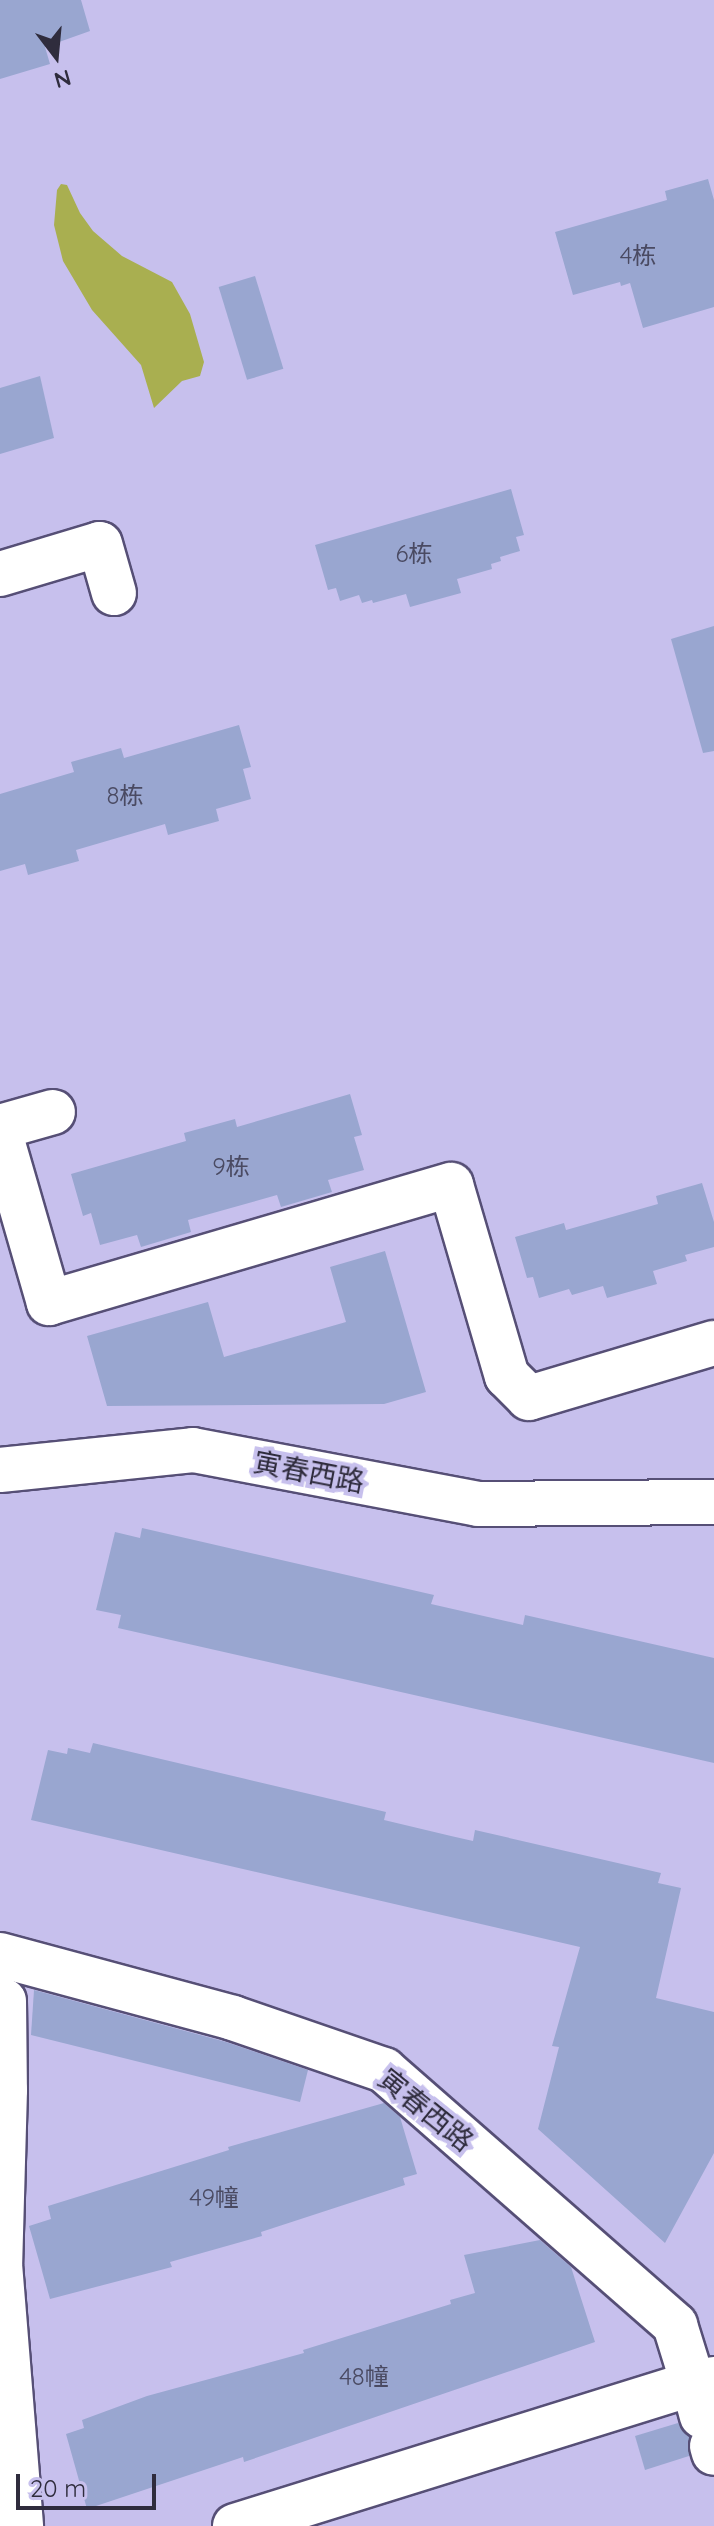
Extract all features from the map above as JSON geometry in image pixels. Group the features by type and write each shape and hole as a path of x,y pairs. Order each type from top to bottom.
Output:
{"street":[{"path":"0,574 100,544 114,593"},
{"path":"53,1112 0,1130 49,1303 451,1185 507,1376 529,1398 714,1343"},
{"name":"寅春西路","path":"0,1470 193,1450 478,1504 714,1502"},
{"name":"寅春西路","path":"0,1955 233,2018 384,2070 675,2325 707,2416"},
{"path":"0,1999 4,2001 5,2090 0,2264 21,2526"},
{"path":"235,2526 707,2416"}],"green space":[{"path":"61,184 67,185 80,213 93,231 122,256 172,282 190,314 204,362 200,376 182,381 154,408 141,365 92,310 63,261 54,225 57,190"}],"building":[{"path":"0,0 81,0 90,31 45,47 50,64 0,79"},
{"path":"708,179 714,200 714,307 643,328 630,283 621,286 620,282 573,295 555,232 667,200 665,191"},
{"path":"255,276 283,369 247,380 219,287"},
{"path":"40,376 54,438 0,454 0,388"},
{"path":"511,489 524,535 516,537 520,551 500,557 501,561 491,564 492,569 457,579 461,593 410,607 406,594 362,603 359,595 340,601 336,588 328,590 315,545"},
{"path":"714,626 714,751 703,753 671,639"},
{"path":"239,725 251,767 243,769 251,799 216,809 219,821 168,835 165,824 76,850 79,861 28,875 25,864 0,871 0,794 74,772 71,762 121,748 124,758"},
{"path":"350,1094 362,1135 354,1137 364,1170 328,1180 332,1192 281,1207 277,1195 188,1220 191,1232 141,1247 137,1235 100,1245 91,1213 83,1216 71,1174 186,1141 184,1133 235,1119 237,1127"},
{"path":"702,1183 714,1222 714,1247 685,1255 687,1261 653,1271 657,1284 607,1298 603,1286 572,1295 569,1289 539,1298 533,1277 527,1278 515,1237 564,1223 566,1230 658,1204 656,1196"},
{"path":"385,1251 426,1392 384,1404 107,1406 87,1336 208,1302 224,1357 346,1322 330,1267"},
{"path":"142,1528 434,1595 431,1604 523,1625 525,1615 714,1658 714,1763 118,1628 121,1615 96,1610 115,1532 140,1538"},
{"path":"93,1743 386,1812 384,1820 451,1836 473,1841 475,1830 661,1873 658,1883 681,1888 656,1998 714,2012 714,2153 665,2243 538,2129 559,2047 552,2046 580,1947 31,1820 48,1750 67,1754 68,1748 90,1753"},
{"path":"34,1990 226,2042 308,2070 300,2102 31,2035"},
{"path":"384,2103 400,2117 417,2174 403,2178 405,2185 261,2232 262,2236 170,2262 172,2267 50,2299 29,2226 51,2219 48,2206 229,2150 228,2147"},
{"path":"540,2240 571,2267 595,2342 244,2462 243,2457 87,2509 66,2434 84,2428 82,2420 147,2396 304,2353 303,2350 451,2304 450,2300 475,2293 464,2255"},
{"path":"678,2423 689,2437 689,2456 645,2470 635,2436"}]}
